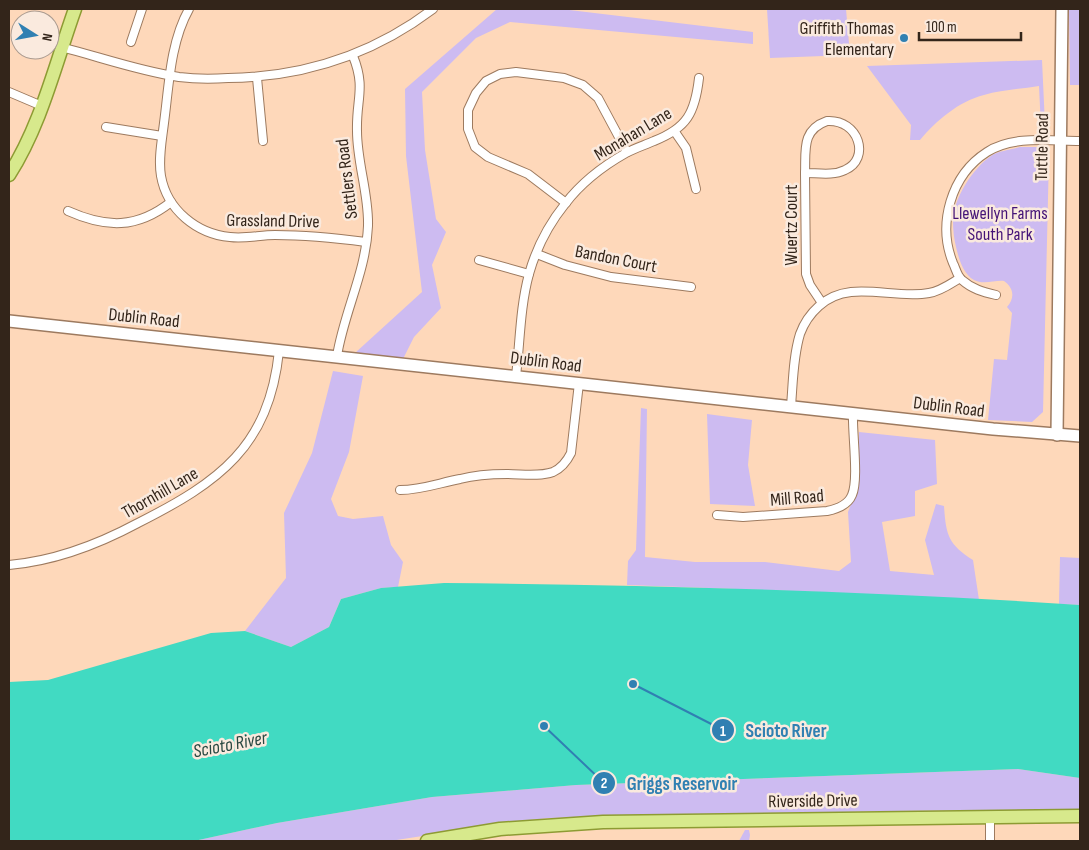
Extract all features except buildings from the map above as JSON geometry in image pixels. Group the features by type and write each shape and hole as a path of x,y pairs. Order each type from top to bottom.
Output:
{"main road":[{"path":"9,175 21,156 32,132 74,9"},
{"name":"Tuttle Road","path":"1057,435 1062,9"},
{"name":"Dublin Road","path":"9,321 791,406 993,430 1080,436"},
{"name":"Riverside Drive","path":"427,841 500,829 602,822 1080,816"}],"street":[{"path":"131,42 142,9"},
{"name":"Grassland Drive","path":"188,9 178,37 170,75 162,136 161,175 166,194 171,202 186,220 218,235 230,237 274,235 324,236 366,242"},
{"path":"61,47 170,75 205,79 257,78 325,64 352,56 412,24 432,9"},
{"name":"Settlers Road","path":"336,356 343,323 361,272 366,242 367,208 357,151 356,128 360,80 352,56"},
{"path":"566,203 528,174 481,153 475,146 470,138 468,129 468,110 481,86 494,77 508,72 550,75 583,85 598,98 628,152"},
{"path":"257,78 263,141"},
{"path":"583,85 588,78"},
{"name":"Monahan Lane","path":"516,376 529,274 545,234 566,203 602,168 628,152 674,132 682,125 693,108 697,97 699,78"},
{"path":"9,92 42,106"},
{"name":"Wuertz Court","path":"805,173 832,174 850,168 859,150 859,143 853,130 848,125 834,120 820,123 814,128 807,140 805,173 806,274 810,285 822,303"},
{"path":"106,128 162,136"},
{"path":"674,132 686,148 696,189"},
{"path":"996,295 978,291 960,278 947,243 947,218 958,183 968,168 988,151 1004,145 1023,142 1080,141"},
{"path":"68,211 87,220 106,223 126,223 141,220 171,202"},
{"name":"Bandon Court","path":"536,254 566,265 611,277 691,287"},
{"path":"479,260 529,274"},
{"path":"791,406 800,334 805,322 822,303 832,296 855,291 907,295 928,294 960,278"},
{"name":"Thornhill Lane","path":"9,565 47,560 90,546 181,502 216,477 242,449 261,419 274,386 279,351"},
{"path":"400,490 423,489 463,478 484,475 534,475 558,469 566,462 572,448 579,383"},
{"name":"Mill Road","path":"717,515 743,517 817,512 834,510 844,505 852,495 855,483 853,413"},
{"path":"990,817 990,841"}],"green space":[{"path":"497,9 561,9 753,32 753,44 510,22 476,38 422,92 425,150 436,219 446,232 432,265 441,308 414,337 403,359 355,353 422,292 406,156 405,89"},
{"path":"767,9 846,9 850,55 770,58"},
{"path":"1069,9 1080,9 1080,85 1070,85"},
{"path":"1042,60 1045,125 1041,128 1039,86 990,93 966,102 941,119 920,140 910,140 911,125 867,66"},
{"name":"Llewellyn Farms South Park","path":"1020,147 1043,147 1049,155 1043,412 1032,422 988,420 994,359 1007,360 1012,313 1007,307 1012,293 1010,287 1004,281 978,281 967,274 962,266 953,228 956,203 965,185 977,168 994,154"},
{"path":"333,371 363,376 349,452 331,499 338,516 353,519 383,516 391,545 403,562 398,587 381,588 341,599 329,627 291,647 245,631 286,578 284,513 312,453"},
{"path":"641,408 647,409 645,557 695,562 765,562 839,571 851,562 848,512 859,484 859,432 935,440 937,484 915,491 915,516 882,522 890,571 934,575 925,540 936,504 944,506 947,532 953,544 973,560 979,600 627,585 628,561 636,550"},
{"path":"707,414 752,420 748,465 755,506 710,504"},
{"path":"1060,557 1080,558 1080,605 1059,604"},
{"path":"1018,769 1080,778 1080,809 549,818 390,841 194,841 277,823 432,797 576,785"},
{"path":"745,830 749,830 749,841 739,841"}],"water":[{"path":"444,583 762,590 1080,605 1080,778 1018,769 576,785 432,797 277,823 194,841 9,841 9,682 48,680 211,633 245,631 291,647 329,627 341,599 381,588"}],"place":[{"name":"Griffith Thomas Elementary","path":"904,38"},
{"name":"Scioto River","path":"633,684"},
{"name":"Griggs Reservoir","path":"544,726"}]}
